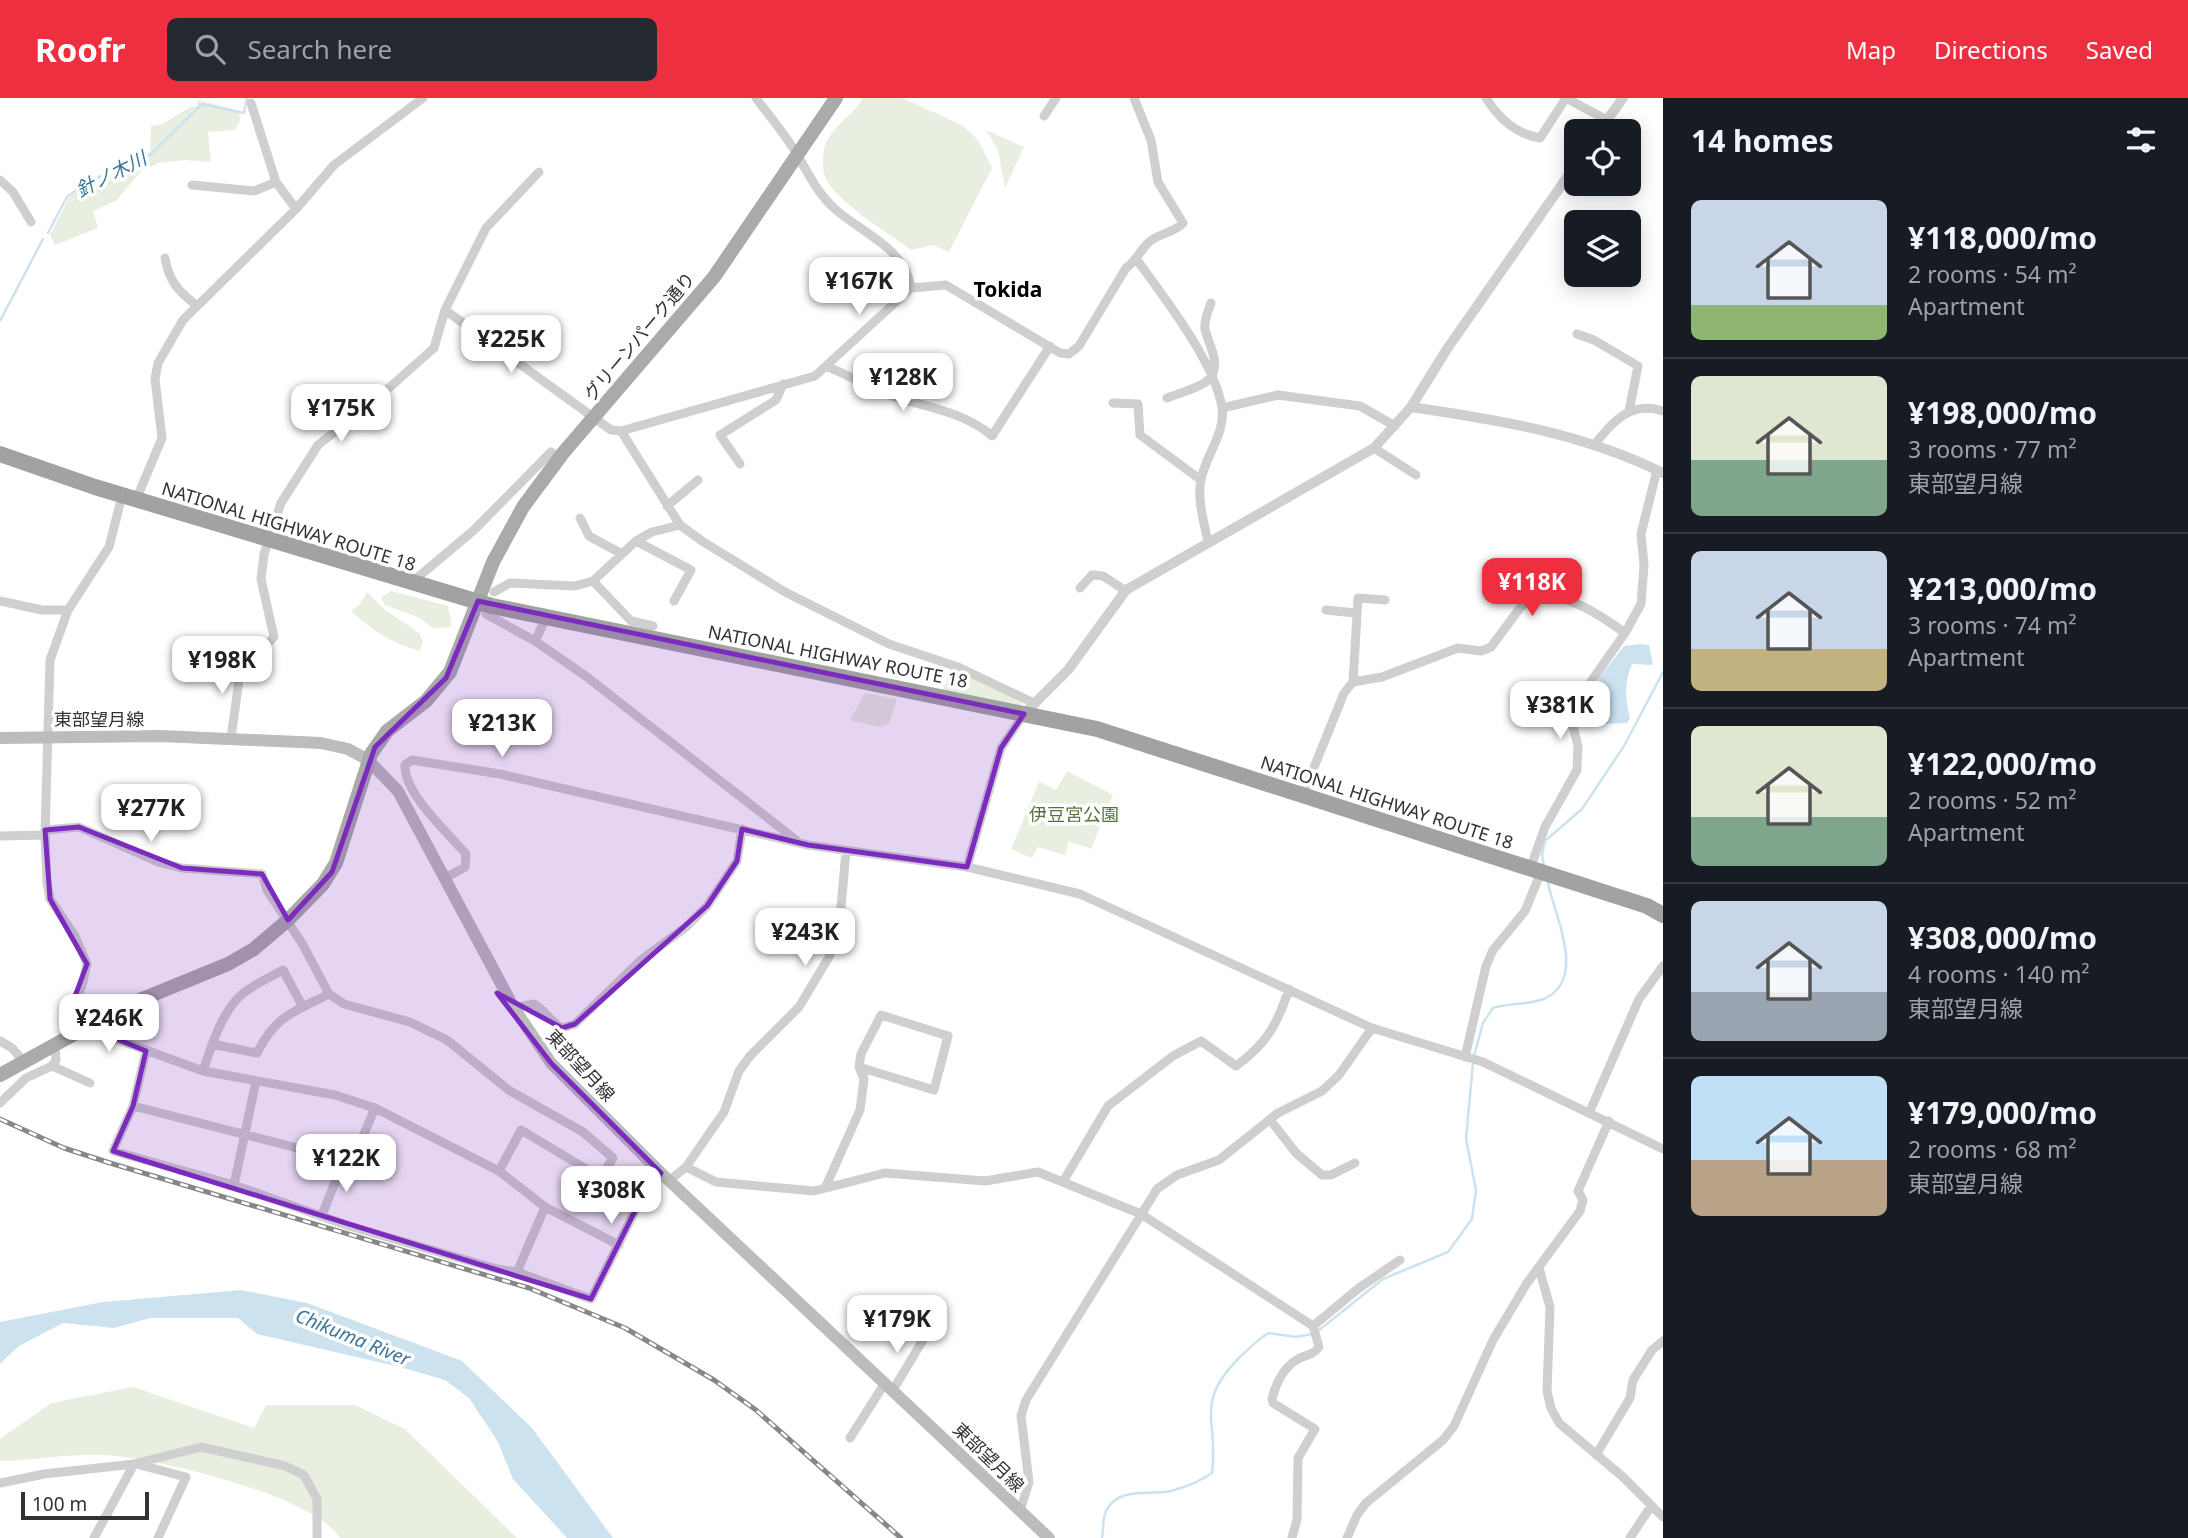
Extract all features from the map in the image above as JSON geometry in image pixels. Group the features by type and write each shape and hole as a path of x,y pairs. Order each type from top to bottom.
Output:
{"highway":[{"name":"NATIONAL HIGHWAY ROUTE 18","path":"0,454 129,498 411,583 482,608 1029,708 1164,749 1302,797 1647,906 1663,915"}],"main road":[{"name":"グリーンパーク通り","path":"0,1075 82,1028 150,994 238,958 264,942 332,872 368,760 387,732 426,701 446,678 482,608 505,538 529,486 559,459 714,277 835,98"},
{"name":"東部望月線","path":"0,738 231,738 321,743 348,749 368,760 398,791 447,877 514,1008 551,1063 666,1177 1049,1538"}],"street":[{"path":"424,98 334,165 296,209 196,305 183,320 158,363 155,379 162,438 129,498 109,547 68,610 50,660 45,832 50,899 75,936 87,964 71,1011 75,1024 203,1070 335,1095 375,1108 499,1171 545,1207 619,1245"},
{"path":"756,98 797,154 810,181 834,209 900,259 908,271 911,288"},
{"path":"1044,116 1056,98"},
{"path":"445,310 611,430 621,430 815,376 828,367 911,288 946,285 1069,355 1079,345 1102,303 1126,268 1137,260 1150,240 1177,230 1183,223 1158,182 1151,140 1134,98"},
{"path":"1486,98 1506,123 1528,136 1540,138 1566,98 1605,119"},
{"path":"1608,119 1622,98"},
{"path":"251,103 276,182 296,209"},
{"path":"231,738 242,658 258,654 274,637 261,579 281,502 318,444 381,395 434,348 445,310 486,228 539,172"},
{"path":"0,180 13,192 31,222"},
{"path":"192,185 254,191 276,182"},
{"path":"967,867 1001,748 1029,708 1068,670 1126,591 1374,447 1411,407 1447,349 1564,182"},
{"path":"165,258 168,275 176,289 196,305"},
{"path":"1137,260 1205,360 1222,408 1219,430 1201,480 1200,502 1208,542"},
{"path":"1167,398 1206,382 1211,377 1214,351 1205,319 1211,303"},
{"path":"1577,334 1594,340 1638,366 1629,411"},
{"path":"828,367 883,393 932,406 982,427 992,436 1050,345"},
{"path":"740,464 720,435 776,400 783,384"},
{"path":"1222,408 1278,395 1360,406 1395,426"},
{"path":"1113,403 1138,404 1140,435 1201,480"},
{"path":"1595,444 1629,411 1647,406 1663,411"},
{"path":"1411,407 1525,425 1595,444 1660,471 1642,534 1644,590 1641,604 1625,633 1576,703 1571,718 1578,746 1577,770 1545,827 1525,911 1493,950 1486,966 1465,1057"},
{"path":"621,430 680,525 818,609 889,644 958,667 1029,708"},
{"path":"1374,447 1416,475"},
{"path":"667,506 698,480"},
{"path":"411,583 529,486"},
{"path":"580,518 589,536 622,554"},
{"path":"494,592 509,583 575,586 593,581 636,541 652,532 680,525"},
{"path":"636,541 691,570 674,601"},
{"path":"1080,588 1092,575 1103,576 1126,591"},
{"path":"593,581 631,621 653,626"},
{"path":"1353,682 1382,677 1458,648 1481,651 1491,647 1520,608 1535,594 1568,600 1603,617 1625,633"},
{"path":"1302,797 1344,693 1353,682 1358,598 1385,600"},
{"path":"0,601 43,610 68,610"},
{"path":"482,608 535,641 658,731 798,841"},
{"path":"1326,610 1356,613"},
{"path":"535,641 546,618"},
{"path":"447,877 465,867 466,854 424,806 407,778 405,765 412,760 500,774 846,851 967,867 1080,894 1372,1028 1483,1062 1590,1111 1663,1149"},
{"path":"0,836 79,827 158,862 182,869 262,874 267,890 288,920 329,994 344,1004 410,1022 447,1040 510,1091 583,1132 613,1158 600,1178"},
{"path":"514,1008 534,1004 562,1028 575,1024 641,960 686,927 707,906 737,861 742,829"},
{"path":"146,1051 133,1106 113,1151 234,1185 497,1269 517,1272 590,1299 640,1201 666,1177 686,1167 724,1112 744,1063 799,1007 829,957 839,930 846,851"},
{"path":"1590,1111 1639,999 1663,966"},
{"path":"203,1070 212,1044 239,997 283,970 303,1007"},
{"path":"1064,1181 1108,1106 1173,1056 1201,1041 1236,1066 1256,1051 1277,1024 1289,989"},
{"path":"212,1044 257,1053 269,1029 329,994"},
{"path":"826,1186 860,1110 864,1079 859,1067 861,1054 881,1015 948,1036 934,1090 859,1067"},
{"path":"1020,1511 1029,1482 1021,1416 1026,1400 1157,1189 1167,1181 1219,1160 1278,1113 1322,1091 1339,1075 1372,1028"},
{"path":"0,1041 12,1048 24,1062"},
{"path":"0,1103 26,1078 52,1066 56,1060 55,1045"},
{"path":"52,1066 90,1083"},
{"path":"234,1185 256,1081"},
{"path":"133,1106 352,1162 375,1108"},
{"path":"1271,1121 1296,1153 1322,1175 1331,1175 1355,1163"},
{"path":"1347,1538 1357,1515 1366,1503 1443,1440 1454,1426 1482,1360 1539,1268 1580,1211 1583,1200 1578,1191 1609,1121"},
{"path":"499,1171 521,1130 640,1201"},
{"path":"322,1215 343,1161"},
{"path":"686,1167 716,1182 814,1191 885,1172 985,1181 1038,1172 1141,1214 1313,1326 1320,1348 1315,1353 1297,1359 1282,1374 1272,1399 1273,1403 1315,1429 1298,1458 1297,1518 1292,1538"},
{"path":"517,1272 545,1207"},
{"path":"1313,1326 1359,1288 1400,1260"},
{"path":"1539,1268 1550,1307 1547,1391 1551,1408 1559,1423 1663,1517"},
{"path":"850,1438 926,1335"},
{"path":"1596,1455 1630,1398 1633,1380 1652,1350 1663,1341"},
{"path":"0,1483 54,1472 134,1464 201,1447 285,1466 304,1475 317,1499 317,1538"},
{"path":"94,1538 134,1464"},
{"path":"134,1464 186,1477 158,1538"},
{"path":"1630,1538 1651,1506"}],"highlighted area":[{"path":"478,601 1024,714 1001,748 967,867 808,845 742,829 737,861 707,906 575,1024 562,1028 497,993 551,1063 661,1173 640,1201 591,1299 113,1151 133,1106 146,1051 73,1021 71,1007 87,964 50,899 45,830 79,827 182,868 262,874 288,920 332,872 375,747 446,678"}],"green space":[{"path":"863,98 902,98 962,125 978,140 992,168 949,252 933,245 911,250 854,209 827,181 823,166 826,143"},
{"path":"198,100 239,111 240,120 235,130 208,132 211,162 185,160 159,163 141,171 116,201 93,211 98,228 55,245 50,235 69,198 91,179 97,182 150,156 151,126 162,124 192,106 196,107"},
{"path":"986,130 1024,147 1005,188 998,150"},
{"path":"391,591 448,606 452,627 433,628 420,618 385,605 381,597"},
{"path":"367,592 384,609 419,633 423,641 420,651 383,636 351,611 360,604"},
{"path":"953,669 1025,702 1020,705 942,690"},
{"path":"865,693 897,699 889,724 880,727 850,720"},
{"name":"伊豆宮公園","path":"1067,771 1113,795 1091,849 1069,841 1065,855 1038,847 1032,858 1011,849 1039,782 1056,790"},
{"path":"133,1387 254,1428 266,1405 355,1405 405,1429 517,1538 340,1538 325,1522 300,1507 232,1482 161,1464 107,1455 0,1461 0,1439 51,1403"}],"water":[{"path":"1649,645 1653,665 1632,664 1627,684 1626,697 1630,718 1627,723 1581,725 1581,702 1594,695 1599,678 1624,646"},
{"name":"Chikuma River","path":"241,1290 307,1303 462,1361 532,1428 613,1538 567,1538 513,1479 498,1442 469,1398 445,1380 257,1334 238,1318 150,1318 114,1328 63,1323 19,1346 0,1364 0,1322 103,1302"}],"waterway":[{"name":"針ノ木川","path":"48,233 67,197 88,182 151,154 202,104 244,113 247,98"},
{"name":"針ノ木川","path":"0,321 43,239"},
{"path":"1544,866 1542,855 1545,841 1582,809 1624,746 1663,672"},
{"path":"1474,1056 1483,1023 1493,1008 1546,998 1558,988 1564,976 1565,944 1548,883"},
{"path":"1318,1331 1383,1279 1448,1252 1472,1219 1476,1190 1466,1139 1473,1063"},
{"path":"1102,1538 1106,1511 1118,1498 1171,1491 1212,1473 1212,1400 1226,1373 1240,1357 1269,1333 1296,1337 1312,1334"}],"railway":[{"path":"0,1119 64,1148 110,1163 529,1288 625,1328 714,1380 756,1410 901,1538"}],"district":[{"name":"Tokida","path":"1008,289"}]}
